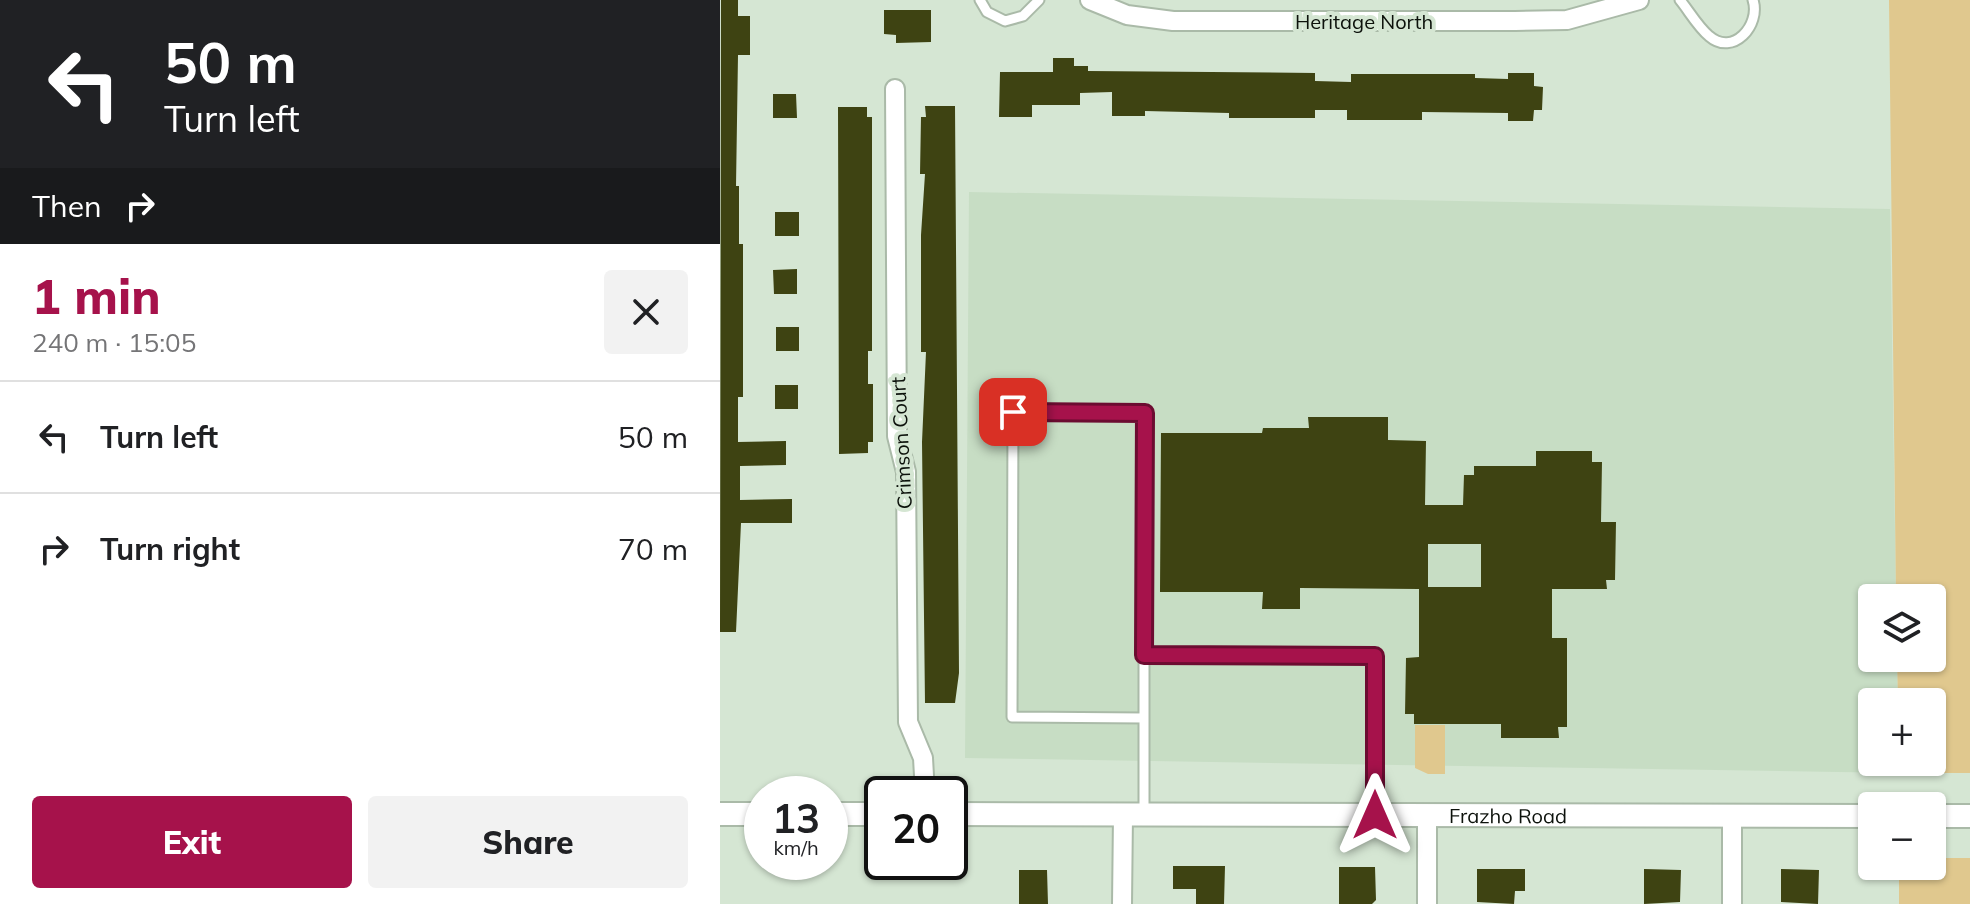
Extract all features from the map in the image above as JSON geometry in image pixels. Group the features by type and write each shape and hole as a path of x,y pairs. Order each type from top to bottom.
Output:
{"street":[{"name":"Heritage North","path":"1090,0 1127,15 1173,21 1567,20 1639,0"},
{"name":"Crimson Court","path":"895,89 897,436 906,472 908,722 923,758 924,776"},
{"path":"720,814 744,814"},
{"name":"Frazho Road","path":"968,814 1858,816"},
{"path":"1122,904 1133,815"},
{"path":"1427,816 1427,904"},
{"path":"1732,816 1732,904"},
{"path":"1946,816 1970,816"}],"lane":[{"path":"980,0 987,12 1005,21 1023,16 1039,0"},
{"path":"1680,0 1710,38 1723,41 1742,38 1752,27 1757,13 1753,0"},
{"path":"1133,815 1144,718 1145,413 1013,412 1012,717 1144,718"},
{"path":"1144,655 1375,656 1375,815"}],"shaded area":[{"path":"1889,0 1970,0 1970,773 1946,773 1946,688 1898,688 1897,672 1946,672 1946,584 1896,584"},
{"path":"969,192 1890,209 1896,584 1858,584 1858,672 1897,672 1898,688 1858,688 1858,772 965,758"},
{"path":"1415,725 1445,725 1445,774 1428,774 1415,768"},
{"path":"1946,858 1970,858 1970,904 1899,904 1899,880 1946,880"}],"building":[{"path":"721,0 738,0 738,16 750,16 750,55 738,55 736,186 739,186 739,244 743,244 743,397 738,397 738,442 786,441 786,465 740,466 740,500 792,499 792,523 741,523 736,632 720,632"},
{"path":"884,10 931,10 931,42 896,43 896,35 884,34"},
{"path":"1053,58 1074,58 1074,66 1088,66 1088,71 1315,73 1315,81 1351,82 1351,74 1475,74 1475,78 1508,79 1508,73 1534,73 1534,86 1543,87 1542,110 1534,110 1533,121 1508,121 1508,113 1422,112 1422,120 1347,120 1347,110 1315,110 1315,118 1229,118 1229,113 1145,111 1145,116 1112,116 1112,92 1080,93 1080,105 1032,105 1032,117 999,117 1000,72 1053,72"},
{"path":"773,94 796,94 797,118 773,118"},
{"path":"925,106 955,106 959,673 955,703 925,703 922,442 926,352 921,352 921,235 925,174 920,174 921,117 926,117"},
{"path":"838,107 867,107 867,117 872,117 872,351 868,351 868,384 873,384 873,442 868,442 868,453 839,454"},
{"path":"775,212 799,212 799,236 775,236"},
{"path":"797,269 797,294 774,294 773,270"},
{"path":"776,327 799,327 799,351 776,351"},
{"path":"775,385 798,385 798,409 775,409"},
{"path":"1308,417 1388,417 1388,440 1426,441 1425,505 1463,505 1464,475 1474,475 1474,466 1536,466 1536,451 1592,451 1592,462 1602,462 1601,522 1616,522 1615,580 1606,580 1607,589 1552,589 1552,638 1567,638 1567,727 1558,727 1559,738 1501,738 1501,724 1414,724 1414,714 1405,714 1406,658 1419,657 1419,589 1300,588 1300,609 1262,609 1263,592 1160,592 1161,433 1262,433 1263,428 1309,428","holes":["1428,544 1481,544 1481,587 1428,587"]},
{"path":"1173,866 1225,866 1224,904 1196,904 1196,889 1173,889"},
{"path":"1339,867 1375,867 1376,900 1372,904 1339,904"},
{"path":"1477,869 1525,869 1525,891 1515,891 1514,904 1477,902"},
{"path":"1644,869 1681,870 1680,902 1644,904"},
{"path":"1781,869 1819,870 1818,904 1781,902"},
{"path":"1019,870 1047,870 1048,904 1019,904"}],"route":[{"path":"1013,412 1145,413 1144,655 1375,656 1375,815"}]}
